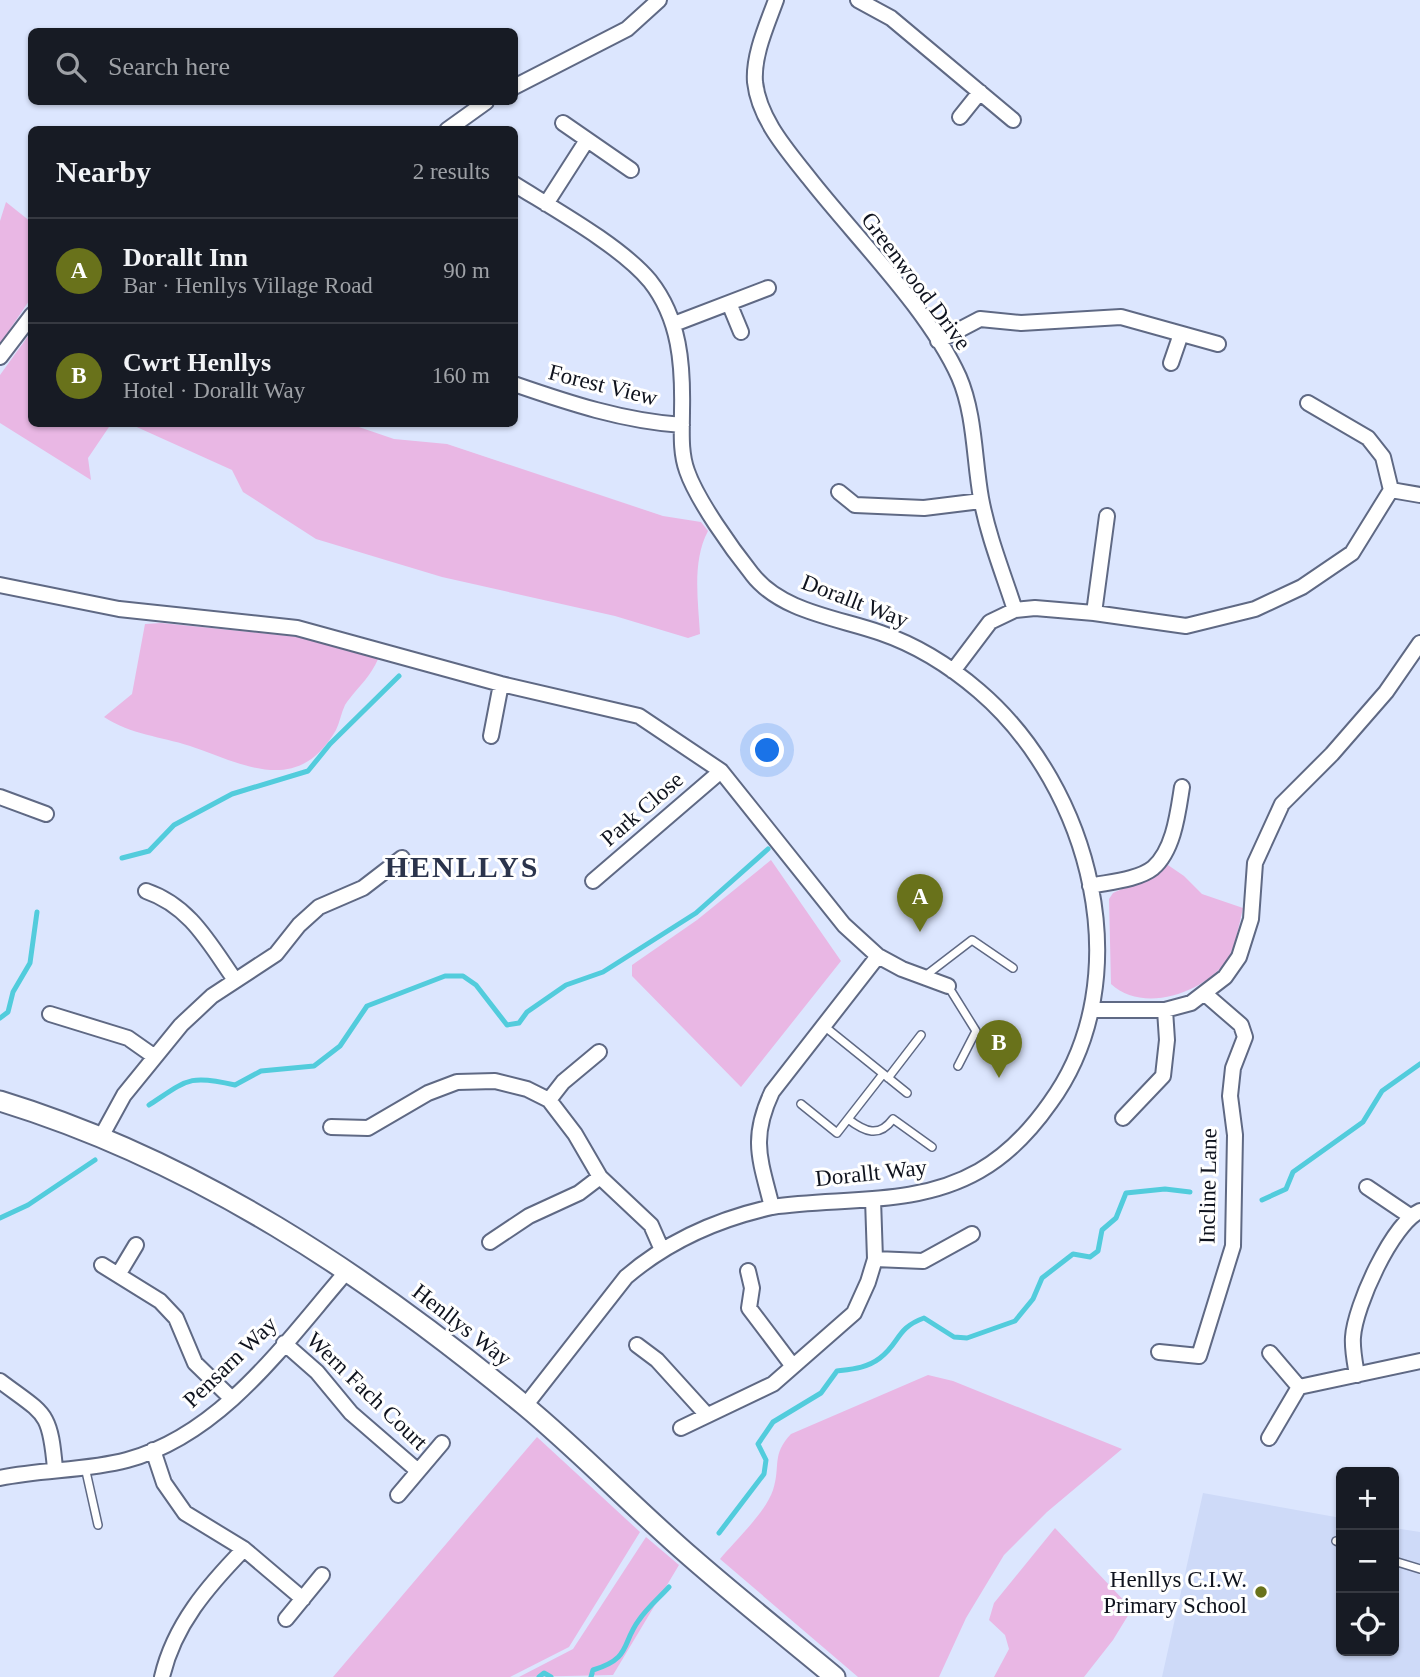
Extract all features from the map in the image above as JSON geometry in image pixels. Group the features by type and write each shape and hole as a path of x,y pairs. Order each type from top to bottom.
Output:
{"street":[{"path":"518,85 627,29 659,0"},
{"name":"Greenwood Drive","path":"776,0 760,45 755,74 760,102 771,127 938,341 960,378 968,411 981,501 1015,610"},
{"path":"858,0 891,18 1013,120"},
{"path":"960,117 980,93"},
{"path":"453,126 482,105"},
{"path":"563,122 631,170"},
{"path":"546,204 587,139"},
{"name":"Dorallt Way","path":"518,186 629,260 650,281 674,324 681,353 682,449 687,472 755,578 781,598 883,634 953,671 1003,714 1045,767 1082,851 1090,886 1097,962 1093,1010 1064,1084 1037,1121 1007,1153 944,1188 873,1199 815,1201 740,1214 662,1250 626,1277 525,1406"},
{"path":"674,324 768,288"},
{"path":"729,303 741,332"},
{"path":"938,341 980,319 1021,323 1121,317 1218,344"},
{"path":"0,357 28,320"},
{"path":"1171,363 1181,334"},
{"name":"Forest View","path":"518,385 597,411 650,423 682,425"},
{"path":"953,671 990,622 1015,610 1035,608 1094,613 1186,626 1255,609 1302,587 1352,553 1391,490 1384,457 1368,438 1308,403"},
{"path":"1391,490 1420,495"},
{"path":"839,492 855,505 924,508 981,501"},
{"path":"1094,613 1107,516"},
{"path":"0,585 119,609 297,628 501,684 639,716 721,771 844,925 878,956 948,986"},
{"path":"1093,1010 1165,1010 1191,1003 1225,977 1239,957 1251,919 1255,863 1282,804 1359,723 1420,643"},
{"path":"491,736 501,684"},
{"name":"Park Close","path":"593,881 721,771"},
{"path":"1090,886 1128,878 1153,868 1168,845 1182,787"},
{"path":"0,797 46,814"},
{"path":"102,1137 124,1095 181,1025 234,980 276,954 299,925 319,907 363,888 401,858"},
{"path":"146,891 167,898 194,921 234,980"},
{"path":"772,1207 757,1133 763,1111 772,1092 878,956"},
{"name":"Incline Lane","path":"1159,1352 1199,1356 1233,1246 1235,1135 1230,1096 1233,1068 1245,1037 1241,1025 1204,993"},
{"path":"1123,1118 1163,1076 1167,1040 1165,1010"},
{"path":"50,1014 128,1038 155,1057"},
{"path":"549,1100 563,1082 599,1052"},
{"path":"331,1127 368,1128 428,1093 457,1082 495,1082 527,1089 549,1100 575,1134 600,1177 651,1226 662,1250"},
{"name":"Henllys Way","path":"0,1101 102,1137 236,1202 348,1270 525,1406 693,1559 835,1677"},
{"path":"490,1242 529,1216 579,1193 600,1177"},
{"path":"1357,1375 1353,1339 1357,1311 1368,1284 1415,1213 1367,1187"},
{"path":"681,1428 773,1384 853,1313 868,1282 875,1259 873,1199"},
{"path":"875,1259 923,1261 972,1234"},
{"path":"118,1275 136,1245"},
{"path":"102,1265 160,1301 176,1318 195,1363 232,1399"},
{"name":"Pensarn Way","path":"0,1478 131,1459 208,1420 232,1399 348,1270"},
{"path":"748,1271 752,1288 750,1308 792,1365"},
{"name":"Wern Fach Court","path":"284,1343 317,1371 351,1413 418,1471"},
{"path":"637,1345 657,1360 706,1414"},
{"path":"1270,1353 1299,1387"},
{"path":"1269,1438 1299,1387 1420,1361"},
{"path":"0,1381 33,1403 49,1422 55,1469"},
{"path":"398,1495 442,1443"},
{"path":"153,1450 164,1483 185,1513 244,1549 303,1599"},
{"path":"162,1677 179,1631 194,1605 244,1549"},
{"path":"286,1619 322,1575"}],"lane":[{"path":"925,976 972,940 1013,968"},
{"path":"948,986 976,1031 958,1066"},
{"path":"823,1026 907,1093"},
{"path":"801,1104 837,1133 921,1035"},
{"path":"848,1119 872,1132 881,1131 893,1119 932,1147"},
{"path":"85,1467 98,1525"},
{"path":"1399,1563 1420,1569"}],"shaded area":[{"path":"6,202 28,220 28,302 0,344 0,221"},
{"path":"28,336 28,427 109,427 88,458 91,480 0,423 0,375"},
{"path":"137,427 359,427 394,439 447,444 663,516 701,522 708,531 698,568 700,634 688,638 615,616 442,577 316,539 243,492 232,470"},
{"path":"161,623 300,637 379,657 345,705 336,730 321,750 305,763 288,769 269,770 250,767 190,746 135,731 104,717 132,694 145,624"},
{"path":"771,860 841,961 741,1087 632,976 632,965 697,920"},
{"path":"1165,863 1184,876 1202,894 1243,908 1233,948 1217,972 1189,990 1172,996 1139,998 1124,993 1111,984 1109,899 1113,893 1153,875"},
{"path":"928,1375 953,1381 1122,1449 1047,1512 1004,1555 966,1618 939,1677 858,1677 720,1559 769,1499 781,1448 791,1434"},
{"path":"537,1437 640,1532 569,1647 510,1677 333,1677"},
{"name":"Henllys C.I.W. Primary School","path":"1203,1493 1336,1517 1336,1656 1399,1656 1399,1529 1420,1532 1420,1677 1162,1677"},
{"path":"1055,1528 1132,1609 1113,1640 1084,1677 994,1677 1009,1649 1005,1635 989,1620 994,1603"},
{"path":"646,1537 679,1565 613,1675 519,1677 573,1649"}],"waterway":[{"path":"122,858 149,851 174,825 232,794 308,771 330,744 399,676"},
{"path":"149,1105 189,1082 208,1080 235,1085 261,1071 314,1066 340,1046 367,1006 445,976 463,976 476,985 507,1025 519,1023 527,1012 566,985 603,972 696,913 768,849"},
{"path":"0,1018 8,1012 13,992 30,963 37,912"},
{"path":"1262,1200 1286,1189 1293,1172 1363,1122 1382,1091 1420,1064"},
{"path":"0,1218 28,1205 95,1160"},
{"path":"719,1533 764,1474 766,1460 758,1444 773,1422 821,1393 837,1371 860,1368 875,1361 908,1326 924,1318 954,1337 967,1338 1015,1321 1033,1299 1042,1278 1073,1254 1090,1257 1098,1251 1102,1230 1116,1218 1126,1193 1165,1189 1190,1192"},
{"path":"591,1677 593,1670 620,1655 639,1620 669,1587"},
{"path":"539,1677 544,1673 551,1677"}],"place":[{"name":"Dorallt Inn","path":"920,932"},
{"name":"Cwrt Henllys","path":"999,1078"},
{"name":"Henllys C.I.W. Primary School","path":"1261,1592"}],"district":[{"name":"HENLLYS","path":"462,866"}]}
